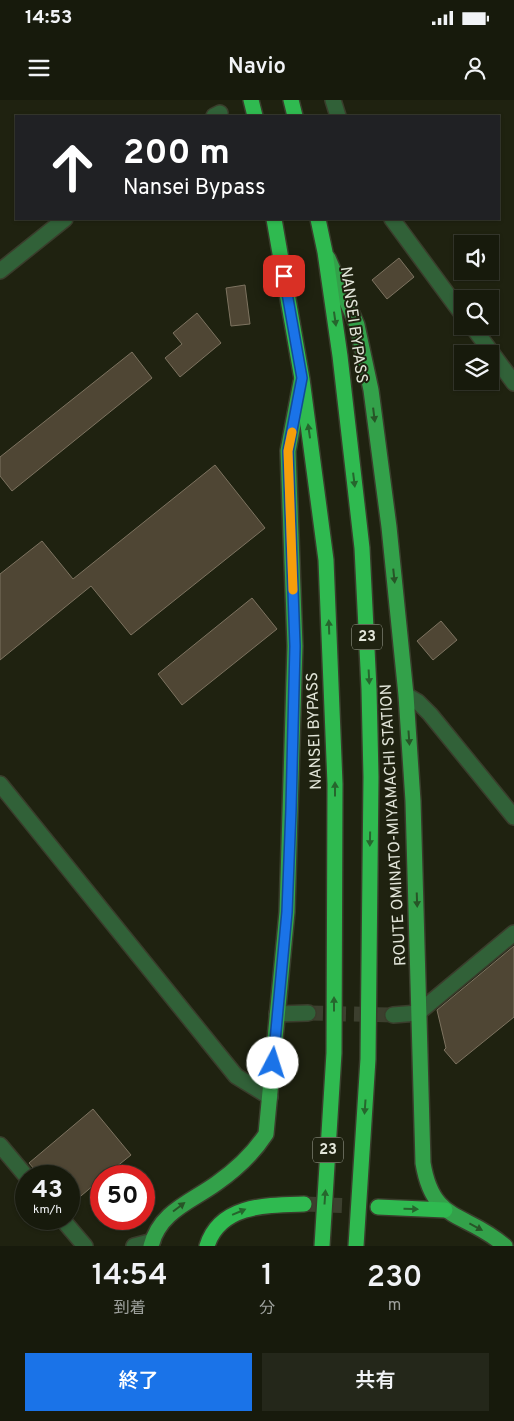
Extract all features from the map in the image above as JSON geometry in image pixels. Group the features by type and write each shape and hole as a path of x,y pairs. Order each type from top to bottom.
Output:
{"highway":[{"path":"251,100 255,115"},
{"path":"291,100 295,115"},
{"name":"NANSEI BYPASS","path":"274,220 302,378 326,560 336,784 334,1053 322,1246"},
{"name":"NANSEI BYPASS","path":"318,220 325,252 362,548 369,689 371,777 368,1059 356,1246"},
{"path":"207,1246 215,1229 223,1221 244,1209 272,1205 304,1204"},
{"path":"378,1207 445,1210"}],"main road":[{"name":"ROUTE OMINATO-MIYAMACHI STATION","path":"325,252 357,325 371,390 389,527 406,695 414,821 418,1013 423,1163 426,1184 434,1199 445,1210 493,1236 504,1246"},
{"path":"152,1244 161,1223 174,1210 217,1184 255,1151 266,1134 287,903 295,656 288,451 302,378"}],"street":[{"path":"333,100 338,115"},
{"path":"0,271 64,220"},
{"path":"393,220 454,303"},
{"path":"479,335 514,383"},
{"path":"406,695 418,702 430,714 514,816"},
{"path":"0,784 236,1076 270,1097"},
{"path":"393,1015 418,1013 514,933"},
{"path":"277,1014 308,1013"},
{"path":"0,1145 17,1165"},
{"path":"71,1230 85,1246"},
{"path":"134,1246 152,1244"}],"building":[{"path":"399,258 414,277 387,299 372,280"},
{"path":"245,285 250,324 231,326 226,288"},
{"path":"197,313 221,343 180,377 165,358 182,344 173,333"},
{"path":"132,352 152,378 12,491 0,476 0,457"},
{"path":"215,465 265,528 131,635 91,586 0,660 0,574 42,541 73,579"},
{"path":"252,598 277,629 182,705 158,674"},
{"path":"441,621 457,640 433,660 417,641"},
{"path":"514,946 514,1017 456,1064 444,1050 446,1048 437,1010"},
{"path":"93,1109 131,1155 119,1165 90,1165 90,1188 80,1197 80,1165 31,1165 29,1163"}],"tunnel":[{"path":"308,1013 393,1015"},
{"path":"304,1204 378,1207"}],"slow traffic":[{"path":"292,432 288,451 293,590"}],"route":[{"path":"273,1063 287,912 295,646 288,451 302,378 284,276"}]}
